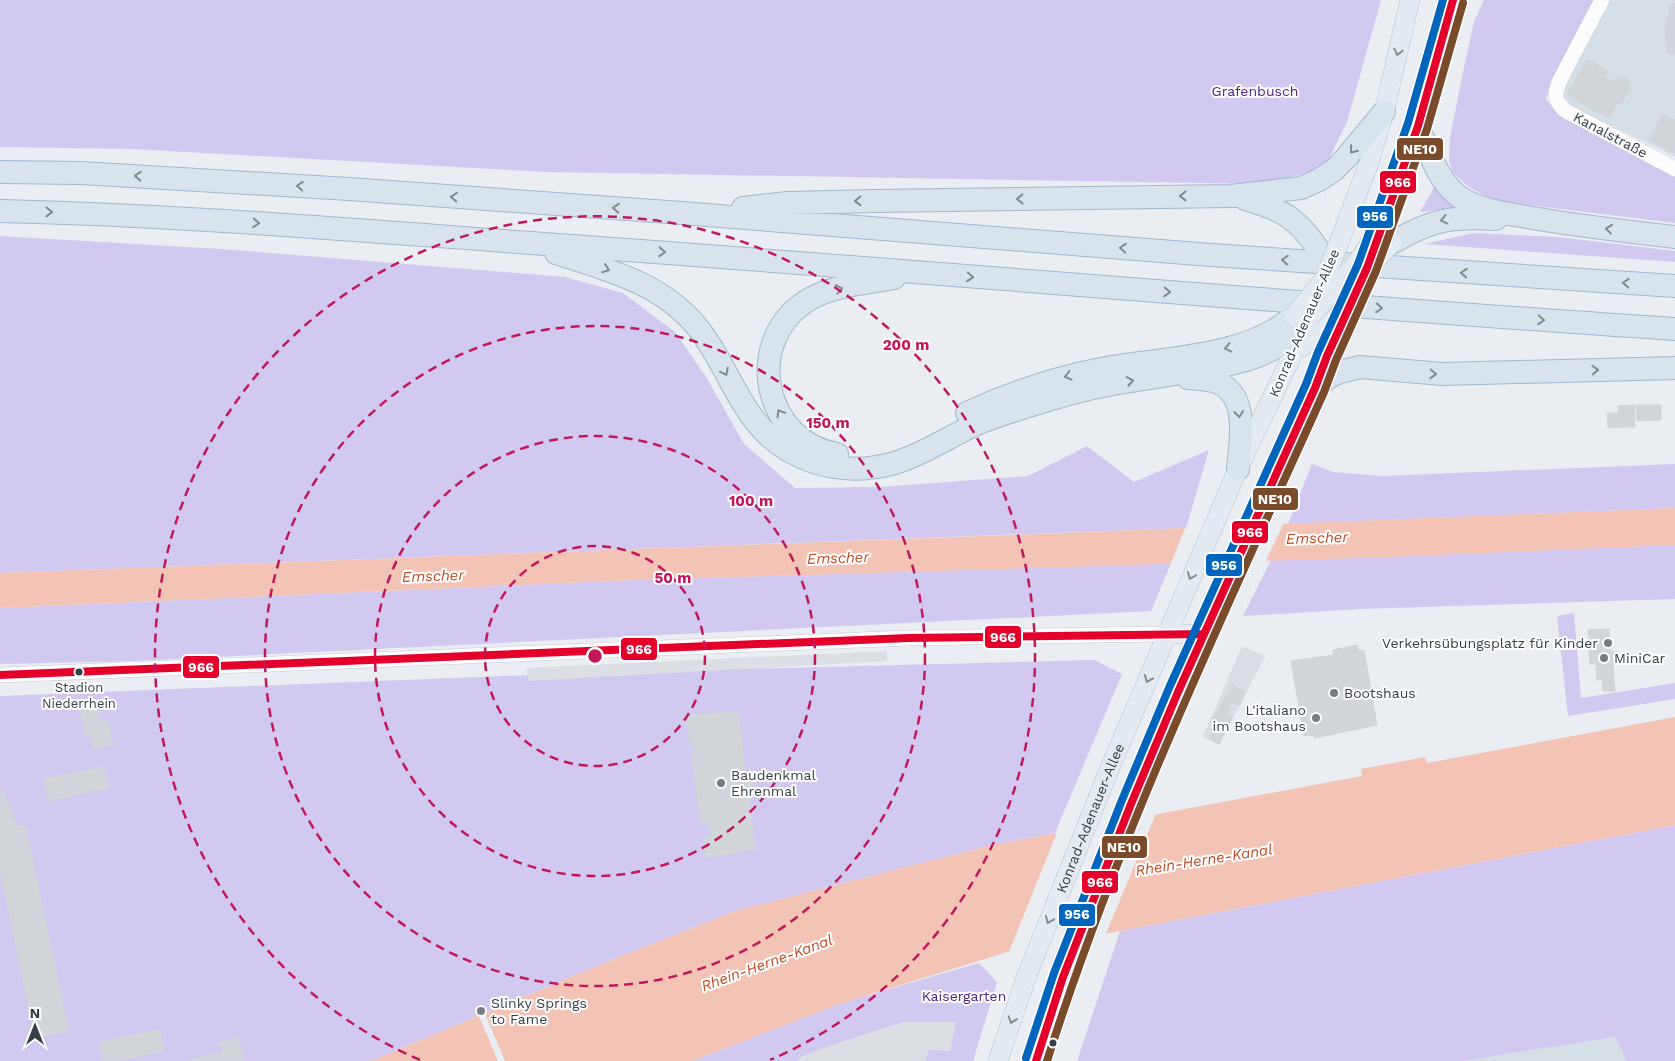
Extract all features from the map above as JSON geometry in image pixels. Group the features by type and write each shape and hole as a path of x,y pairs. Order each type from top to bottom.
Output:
{"highway":[{"path":"682,213 787,204 875,200 1232,196 1301,188 1319,180 1334,170 1346,159 1384,112"},
{"path":"1418,126 1443,178 1460,197 1494,211 1562,223 1675,237"},
{"path":"0,172 81,173 200,179 682,213 1211,255 1675,286"},
{"path":"1232,196 1268,205 1281,211 1300,225 1323,266"},
{"path":"0,211 82,213 207,220 1675,329"},
{"path":"1385,237 1456,218 1562,223"},
{"path":"526,243 632,278 668,299 684,312 710,344 740,400 761,429 789,452 823,465 859,469 895,463 981,422 1079,391 1243,362 1278,347 1313,327"},
{"path":"922,273 829,291 806,301 786,319 779,330 772,348 768,367 768,380 775,406 789,428 821,450 834,454 873,453 899,446 984,406 1039,385 1101,369 1216,351 1246,344 1274,331 1313,327"},
{"path":"1315,388 1340,372 1360,367 1442,374 1675,368"},
{"path":"1157,378 1210,380 1219,383 1231,392 1239,406 1238,469"}],"main road":[{"name":"Konrad-Adenauer-Allee","path":"1036,1061 1063,977 1131,804 1204,634 1315,388 1326,356 1313,327 1323,266 1340,240 1370,160 1384,112 1409,1"},
{"name":"Konrad-Adenauer-Allee","path":"998,1061 1026,978 1093,810 1238,469 1289,361 1313,327 1367,268 1385,237 1455,4"},
{"path":"1330,312 1323,266 1358,262 1385,237"},
{"path":"1313,327 1330,312 1367,268"},
{"path":"1167,634 1204,634"}],"street":[{"name":"Kanalstraße","path":"1602,0 1577,46 1555,94 1556,100 1566,111 1675,169"},
{"path":"0,675 908,638 1167,634"}],"shaded area":[{"path":"1610,0 1675,0 1675,157 1565,103 1562,94"},
{"path":"1242,646 1265,656 1219,745 1203,737"},
{"path":"887,651 887,661 529,681 526,668"},
{"path":"904,1022 956,1022 950,1051 928,1050 925,1061 797,1061 801,1057 832,1045"},
{"path":"1615,1037 1626,1061 1461,1061"}],"green space":[{"name":"Grafenbusch","path":"0,0 1381,0 1347,122 1324,169 1262,184 546,172 132,149 0,147"},
{"path":"1484,0 1594,0 1550,84 1546,99 1559,116 1675,177 1675,223 1503,202 1485,196 1469,187 1452,172 1449,160 1450,138 1474,22"},
{"path":"1436,184 1465,207 1420,212"},
{"path":"1474,233 1558,237 1675,251 1675,262 1424,244"},
{"path":"0,236 221,249 565,277 623,293 675,332 706,377 744,444 795,488 880,487 1028,476 1087,446 1134,482 1209,450 1186,528 0,573"},
{"path":"1312,464 1333,472 1383,476 1675,464 1675,508 1288,524"},
{"path":"1675,545 1675,599 1362,609 1243,616 1271,560"},
{"path":"1171,563 1151,611 134,661 0,664 0,608 609,581"},
{"path":"1574,613 1581,698 1675,683 1675,699 1568,716 1557,616"},
{"path":"1094,660 1122,674 1055,833 992,845 735,911 619,957 371,1061 0,1061 0,696 581,673"},
{"path":"1675,825 1675,1061 1626,1061 1615,1037 1463,1061 1077,1061 1120,931"},
{"name":"Kaisergarten","path":"979,963 997,982 973,1061 925,1061 928,1050 955,1022 904,1022 832,1045 801,1057 797,1061 692,1061 841,1003"}],"water":[{"name":"Emscher","path":"1675,508 1675,545 1389,557 609,581 0,608 0,573"},
{"name":"Rhein-Herne-Kanal","path":"1675,717 1675,825 1014,950 842,1003 692,1061 371,1061 619,957 735,911 992,845 1362,776 1361,769 1425,757 1427,763"}],"pier":[{"path":"1284,522 1265,563 1170,565 1186,526"},
{"path":"1157,811 1105,936 1008,954 1058,830"},
{"path":"484,1011 505,1061 498,1061 478,1014"}],"building":[{"path":"1670,4 1675,4 1675,54 1667,53 1668,42 1665,42"},
{"path":"1587,59 1608,71 1604,78 1612,82 1621,76 1629,80 1630,88 1621,104 1617,102 1609,118 1567,95"},
{"path":"1663,114 1675,120 1675,154 1649,140"},
{"path":"1634,405 1635,427 1621,427 1618,406"},
{"path":"1636,405 1661,405 1661,420 1637,421"},
{"path":"1607,413 1619,413 1621,427 1608,428"},
{"name":"MiniCar","path":"1609,629 1611,652 1617,651 1618,663 1613,664 1615,691 1603,691 1602,679 1597,680 1596,664 1590,664 1588,630"},
{"name":"Bootshaus","path":"1357,645 1359,651 1364,650 1377,725 1315,738 1314,735 1304,736 1291,661 1334,655 1333,650"},
{"path":"1232,685 1246,692 1239,706 1232,702 1226,715 1223,713 1220,719 1215,717"},
{"path":"97,707 100,721 107,719 113,745 93,749 89,733 85,734 80,711"},
{"name":"Baudenkmal Ehrenmal","path":"738,711 746,775 721,779 724,795 748,792 755,849 705,858 703,837 711,837 709,823 701,823 691,751 696,750 696,745 690,746 686,716"},
{"name":"Baudenkmal Ehrenmal","path":"738,711 755,849 705,858 703,837 711,837 709,823 701,823 691,751 696,750 696,745 690,746 686,716"},
{"path":"1223,713 1232,718 1219,744 1209,739 1217,725 1210,722 1213,716 1220,719"},
{"path":"104,767 109,788 48,801 44,779"},
{"name":"Baudenkmal Ehrenmal","path":"751,774 754,791 748,792 746,775"},
{"path":"751,774 754,791 724,795 721,779"},
{"path":"0,790 2,790 10,806 17,826 25,825 69,1031 35,1038 0,870"},
{"path":"160,1029 164,1051 115,1061 103,1061 99,1042"},
{"path":"238,1037 244,1061 185,1061 222,1052 219,1042"}],"transit line":[{"name":"956","path":"1026,1058 1054,973 1122,800 1169,688 1358,264 1408,123 1443,0"},
{"name":"966","path":"1036,1061 1063,977 1131,804 1178,692 1367,268 1418,126 1453,0"},
{"name":"NE10","path":"1047,1061 1107,890 1141,806 1212,640 1324,392 1336,360 1376,271 1427,129 1463,3"},
{"name":"966","path":"0,675 908,638 1204,634"}],"place":[{"name":"Verkehrsübungsplatz für Kinder","path":"1608,643"},
{"name":"MiniCar","path":"1604,658"},
{"name":"Stadion Niederrhein","path":"79,672"},
{"name":"Bootshaus","path":"1334,693"},
{"name":"L'italiano im Bootshaus","path":"1316,718"},
{"name":"Baudenkmal Ehrenmal","path":"721,783"},
{"name":"Slinky Springs to Fame","path":"481,1011"}]}
